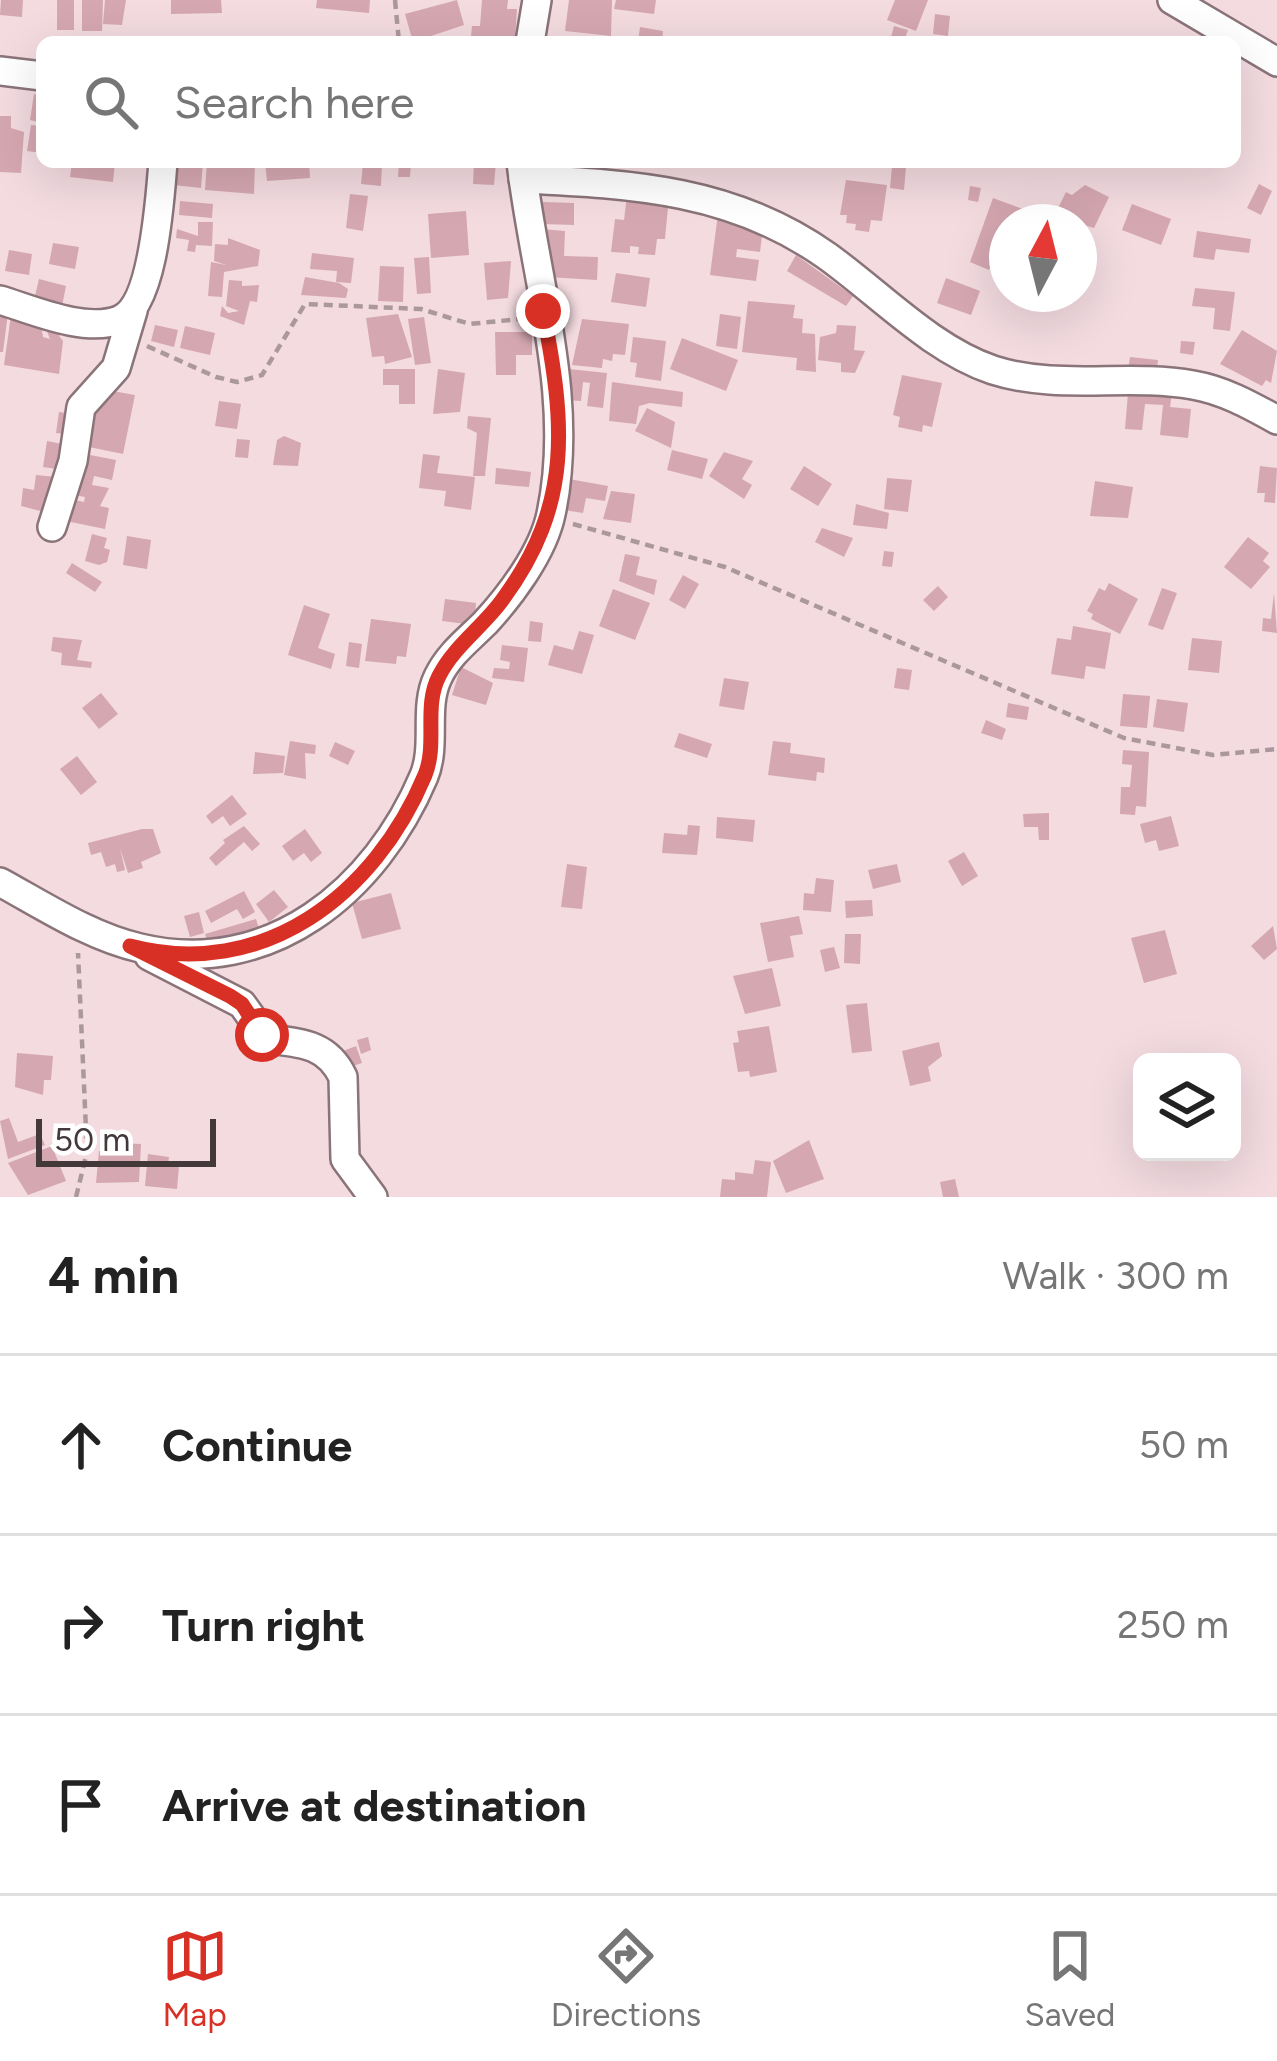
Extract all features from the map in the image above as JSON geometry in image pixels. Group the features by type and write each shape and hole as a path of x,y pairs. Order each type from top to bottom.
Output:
{"street":[{"path":"531,36 536,0"},
{"path":"1172,0 1233,36"},
{"path":"1241,41 1277,62"},
{"path":"0,71 36,75"},
{"path":"52,527 73,461 81,407 116,368 145,281 163,168"},
{"path":"130,946 189,955 236,951 297,924 348,892 371,869 425,775 436,680 529,564 550,518 558,453 557,397 522,171 635,186 756,213 830,258 944,344 987,368 1026,380 1187,383 1243,401 1277,420"},
{"path":"0,300 84,322 130,322"},
{"path":"0,882 230,996 267,1039 312,1043 337,1065 343,1077 340,1121 345,1159 374,1197"}],"path":[{"path":"395,0 398,36"},
{"path":"130,322 164,357 237,382 262,375 305,304 421,309 470,324 500,323 543,311"},
{"path":"550,518 725,567 1124,738 1213,755 1277,749"},
{"path":"71,919 82,987 87,1153 76,1197"}],"building":[{"path":"1,0 23,0 22,17 0,15"},
{"path":"57,0 74,0 74,30 57,30"},
{"path":"82,0 103,0 102,31 82,31"},
{"path":"105,0 126,0 122,25 103,24"},
{"path":"171,0 221,0 222,13 171,14"},
{"path":"317,0 370,0 369,13 316,8"},
{"path":"457,0 464,25 431,36 411,36 405,14"},
{"path":"482,0 508,0 507,9 517,9 515,36 471,36 472,26 480,26"},
{"path":"569,0 612,0 611,36 565,31"},
{"path":"616,0 656,0 654,14 614,9"},
{"path":"895,0 928,0 916,31 887,20"},
{"path":"935,14 950,16 948,36 933,34"},
{"path":"894,26 908,30 906,36 891,36"},
{"path":"640,27 663,31 663,36 639,36"},
{"path":"34,94 36,94 36,122 30,120"},
{"path":"0,116 11,116 11,128 24,132 21,173 0,172"},
{"path":"31,125 36,125 36,152 27,151"},
{"path":"71,168 114,168 113,182 70,177"},
{"path":"169,168 203,168 201,188 173,185"},
{"path":"207,168 255,168 254,194 205,190"},
{"path":"266,168 309,168 310,178 267,181"},
{"path":"363,168 382,168 381,186 361,184"},
{"path":"399,168 411,168 410,177 398,177"},
{"path":"474,168 495,168 494,185 473,184"},
{"path":"892,168 906,168 904,190 890,188"},
{"path":"846,180 887,185 882,221 871,220 869,232 855,230 856,224 846,223 847,215 840,215"},
{"path":"1259,184 1272,191 1261,215 1247,208"},
{"path":"1085,185 1109,197 1097,222 1097,204 1060,204 1066,192 1072,195"},
{"path":"970,186 981,188 978,202 968,200"},
{"path":"350,194 368,196 363,231 346,228"},
{"path":"627,196 661,200 660,207 668,207 665,239 657,239 655,255 638,254 639,247 630,246 630,253 611,252 615,219 624,220"},
{"path":"180,201 213,204 212,218 179,215"},
{"path":"543,202 574,203 574,225 542,224"},
{"path":"1132,204 1171,219 1161,245 1122,230"},
{"path":"989,209 989,270 970,262"},
{"path":"466,211 469,255 431,258 428,214"},
{"path":"718,214 764,220 760,252 737,249 736,257 759,260 756,281 710,275"},
{"path":"198,222 213,222 212,246 196,245 195,252 187,251 189,240 176,238 177,229 198,236"},
{"path":"542,229 565,231 564,256 598,257 597,280 547,277"},
{"path":"1197,231 1251,239 1249,253 1216,249 1214,260 1193,257"},
{"path":"228,238 260,250 258,266 224,272 222,297 208,296 211,262 226,265 214,261 215,244 228,245"},
{"path":"53,243 79,247 75,269 49,264"},
{"path":"9,250 32,254 29,275 5,271"},
{"path":"312,253 354,258 351,283 336,282 337,271 310,269"},
{"path":"796,255 853,296 846,306 787,271"},
{"path":"429,257 431,293 417,294 414,258"},
{"path":"511,261 508,298 487,300 484,263"},
{"path":"380,266 404,267 403,302 378,301"},
{"path":"616,273 650,278 646,307 611,302"},
{"path":"305,277 339,283 348,289 346,298 301,295"},
{"path":"946,278 980,291 971,315 937,303"},
{"path":"39,279 66,286 62,306 34,300"},
{"path":"229,280 242,281 242,286 259,285 257,302 250,301 244,325 220,316 222,306 228,313 239,311 226,306"},
{"path":"1195,288 1235,292 1230,331 1213,329 1215,308 1192,306"},
{"path":"748,301 795,305 793,318 803,319 802,333 815,334 816,372 796,370 797,358 742,352"},
{"path":"0,312 8,313 3,352 0,352"},
{"path":"398,314 412,357 385,364 384,356 372,357 366,318"},
{"path":"720,314 741,317 737,349 716,346"},
{"path":"11,315 40,319 43,337 50,339 46,329 64,332 59,336 63,341 59,374 4,365"},
{"path":"424,317 431,363 415,365 408,319"},
{"path":"582,319 629,324 625,355 603,359 602,368 572,365"},
{"path":"155,325 178,330 174,347 151,341"},
{"path":"837,325 856,326 854,350 865,351 855,373 841,372 841,363 818,360 820,337 836,333"},
{"path":"185,326 215,333 210,355 180,348"},
{"path":"1242,330 1277,351 1271,383 1266,380 1262,386 1220,364"},
{"path":"495,332 532,332 532,355 516,355 516,375 496,375"},
{"path":"633,337 666,341 661,381 635,377 637,363 630,362"},
{"path":"682,338 738,360 726,391 670,369"},
{"path":"1181,341 1195,342 1193,355 1180,353"},
{"path":"1130,357 1158,360 1156,380 1127,377"},
{"path":"383,369 415,369 415,404 399,404 399,385 383,385"},
{"path":"438,369 465,373 460,412 433,414"},
{"path":"569,369 607,373 603,408 587,406 590,383 583,382 581,401 566,400"},
{"path":"902,375 942,383 932,427 923,425 922,432 898,427 900,417 893,415"},
{"path":"612,382 683,392 682,407 650,403 639,406 636,424 609,421"},
{"path":"101,389 135,395 123,454 89,447"},
{"path":"1144,389 1172,392 1170,407 1191,409 1188,438 1160,435 1163,405 1145,404 1142,430 1125,429 1128,393 1143,395"},
{"path":"219,401 241,404 237,429 215,426"},
{"path":"647,408 675,422 671,448 635,431"},
{"path":"59,412 75,414 73,435 56,433"},
{"path":"468,416 491,418 485,476 473,476 477,433 467,428"},
{"path":"284,436 301,443 298,466 273,465 277,440"},
{"path":"237,439 250,440 248,458 235,457"},
{"path":"47,441 67,445 64,470 43,467"},
{"path":"672,450 708,459 702,479 667,470"},
{"path":"724,452 753,461 742,479 752,485 744,499 709,476"},
{"path":"85,454 116,460 112,480 94,476 92,485 109,488 100,506 109,508 105,529 66,521 70,499 84,502 85,497 74,495"},
{"path":"423,454 440,456 437,473 475,477 471,510 444,506 446,491 419,488"},
{"path":"804,466 832,484 818,506 790,489"},
{"path":"1260,466 1277,468 1275,503 1264,502 1265,493 1257,493"},
{"path":"496,468 531,472 529,487 495,484"},
{"path":"36,475 57,477 52,514 21,506 23,488 34,490"},
{"path":"887,478 912,480 908,512 884,509"},
{"path":"569,479 608,486 605,501 586,498 583,513 564,510"},
{"path":"1095,481 1133,487 1128,518 1090,516"},
{"path":"611,491 635,494 631,523 603,519"},
{"path":"856,504 889,513 887,529 853,525"},
{"path":"822,528 853,538 844,557 815,542"},
{"path":"92,534 107,538 104,548 110,550 107,562 99,565 85,561"},
{"path":"127,536 151,540 147,569 123,565"},
{"path":"1248,537 1269,553 1263,561 1270,567 1251,589 1224,567"},
{"path":"884,551 894,552 892,567 882,566"},
{"path":"625,554 640,557 636,575 657,580 654,595 619,581"},
{"path":"72,563 102,582 95,592 66,573"},
{"path":"683,575 699,584 685,609 669,600"},
{"path":"1109,583 1138,599 1120,634 1091,619 1093,614 1087,611 1099,588 1105,591"},
{"path":"938,586 948,597 934,611 923,600"},
{"path":"1162,588 1177,593 1163,630 1148,625"},
{"path":"613,589 650,603 635,640 599,626"},
{"path":"1274,593 1277,633 1262,631 1263,618 1271,619"},
{"path":"445,599 476,603 474,625 442,621"},
{"path":"304,605 330,614 318,648 335,654 331,669 288,655"},
{"path":"371,619 411,624 406,657 397,656 396,664 365,661"},
{"path":"530,621 543,623 541,642 528,641"},
{"path":"1073,626 1111,633 1105,669 1086,666 1084,679 1051,674 1057,638 1071,640"},
{"path":"579,631 594,635 582,674 548,665 554,645 573,650"},
{"path":"53,637 82,640 77,660 92,662 91,668 61,665 62,653 51,651"},
{"path":"1192,638 1222,641 1219,673 1188,670"},
{"path":"349,642 362,644 359,668 346,666"},
{"path":"502,645 528,648 524,682 492,678 494,668 509,669 510,662 500,660"},
{"path":"461,667 493,683 486,705 452,695"},
{"path":"897,668 912,670 909,690 894,688"},
{"path":"724,678 749,682 744,710 719,706"},
{"path":"101,693 118,714 99,729 82,708"},
{"path":"1123,694 1150,696 1147,728 1120,726"},
{"path":"1157,699 1188,703 1184,732 1153,727"},
{"path":"1008,703 1029,707 1027,720 1006,717"},
{"path":"986,720 1006,729 1002,740 981,733"},
{"path":"679,733 712,744 707,758 674,747"},
{"path":"290,741 316,745 315,754 305,753 306,779 284,775"},
{"path":"773,741 791,743 790,753 825,758 824,773 817,772 816,781 768,775"},
{"path":"335,742 355,751 348,765 329,756"},
{"path":"1123,750 1149,752 1146,807 1136,806 1135,815 1120,814 1121,787 1130,787 1132,765 1122,764"},
{"path":"255,752 285,756 283,773 253,774"},
{"path":"77,756 97,782 81,795 60,769"},
{"path":"232,795 247,814 230,826 223,816 212,824 206,816"},
{"path":"1049,813 1049,840 1039,840 1038,827 1024,827 1023,814"},
{"path":"1171,816 1179,846 1159,851 1156,840 1145,843 1140,824"},
{"path":"717,817 755,820 753,842 716,838"},
{"path":"688,825 700,826 697,855 662,853 664,833 687,835"},
{"path":"244,826 260,844 252,851 244,842 216,866 209,858 223,840"},
{"path":"153,829 161,853 141,862 143,868 128,873 120,848 125,870 117,872 115,864 106,867 101,852 91,855 88,843"},
{"path":"305,829 322,853 311,862 304,853 293,861 282,846"},
{"path":"964,852 978,876 962,886 948,861"},
{"path":"567,864 587,867 582,909 561,907"},
{"path":"897,864 901,882 873,889 868,870"},
{"path":"816,878 834,880 831,912 803,910 804,893 814,894"},
{"path":"274,890 288,907 269,922 256,904"},
{"path":"244,891 255,912 243,919 237,909 211,923 205,911"},
{"path":"391,893 401,929 362,939 352,903"},
{"path":"872,900 873,916 846,918 845,901"},
{"path":"199,912 204,933 190,937 184,916"},
{"path":"799,916 803,934 790,936 794,957 768,962 760,923"},
{"path":"256,919 261,935 211,951 205,934"},
{"path":"1273,926 1277,949 1264,960 1251,946"},
{"path":"1165,930 1177,974 1144,983 1131,938"},
{"path":"845,934 861,934 860,964 844,963"},
{"path":"834,947 840,968 825,972 820,950"},
{"path":"772,968 781,1006 745,1014 733,976"},
{"path":"867,1003 872,1051 852,1053 846,1005"},
{"path":"769,1026 777,1072 750,1077 749,1071 738,1072 733,1043 739,1042 737,1031"},
{"path":"368,1037 371,1050 361,1054 357,1040"},
{"path":"939,1042 942,1056 928,1067 931,1081 910,1086 902,1051"},
{"path":"356,1046 362,1063 350,1067 343,1051"},
{"path":"17,1053 53,1056 51,1080 44,1080 43,1095 15,1087"},
{"path":"9,1118 18,1142 40,1134 45,1145 8,1159 0,1121"},
{"path":"809,1140 824,1179 786,1193 773,1161"},
{"path":"113,1143 141,1144 139,1182 96,1183 99,1151 113,1152"},
{"path":"52,1146 66,1181 28,1195 8,1163"},
{"path":"148,1154 169,1157 168,1165 179,1166 177,1189 145,1186"},
{"path":"755,1160 771,1162 767,1197 720,1197 722,1179 735,1180 735,1172 753,1174"},
{"path":"955,1179 959,1197 943,1197 940,1182"}],"route":[{"path":"262,1035 242,1004 130,946 189,955 236,951 297,924 348,892 389,845 425,775 436,680 529,564 550,518 558,453 557,397 543,311"}]}
